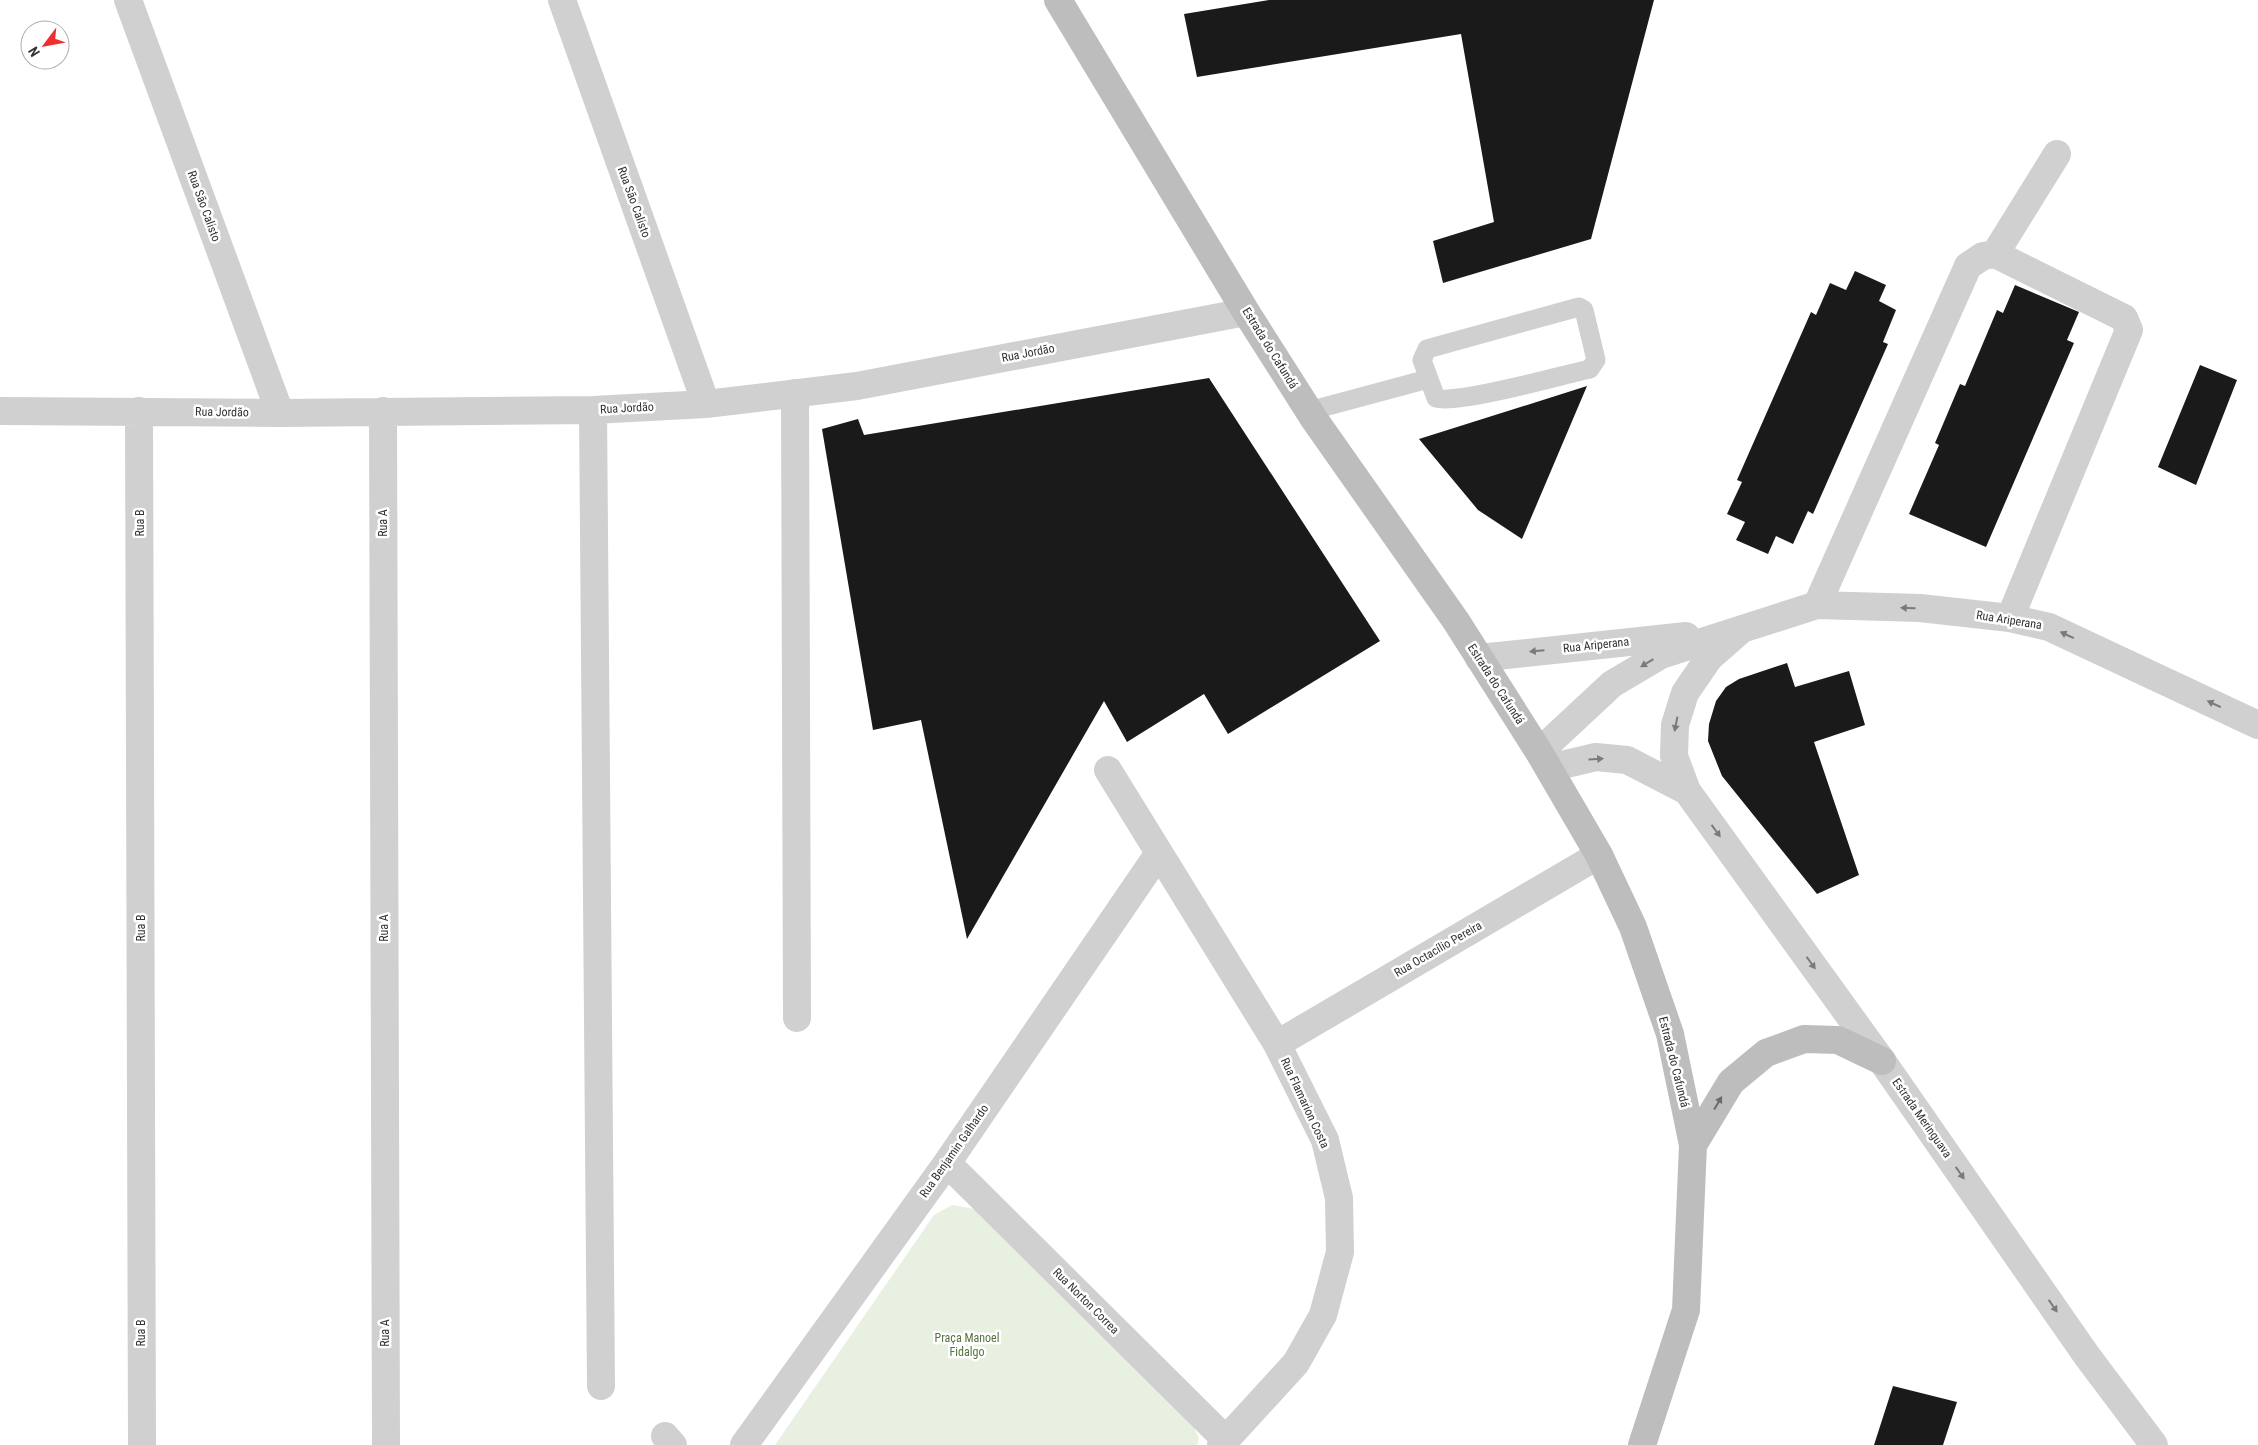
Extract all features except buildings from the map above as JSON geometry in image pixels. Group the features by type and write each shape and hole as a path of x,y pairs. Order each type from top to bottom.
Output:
{"main road":[{"name":"Estrada do Cafundá","path":"1058,0 1246,312 1309,411 1456,621 1544,760 1599,855 1633,928 1670,1034 1693,1145 1686,1310 1642,1445"},
{"path":"1693,1145 1731,1082 1766,1053 1804,1039 1838,1040 1882,1061"}],"street":[{"name":"Rua São Calisto","path":"128,0 280,413"},
{"name":"Rua São Calisto","path":"562,0 706,404"},
{"path":"1995,254 2057,154"},
{"path":"1817,605 1968,266 1984,256 1995,254 2124,318 2129,330 2010,618"},
{"name":"Rua Jordão","path":"0,411 280,413 593,410 706,404 856,386 1246,312"},
{"path":"795,393 797,1018"},
{"path":"593,410 601,1386"},
{"name":"Rua B","path":"139,411 142,1445"},
{"name":"Rua A","path":"383,411 386,1445"},
{"name":"Rua Ariperana","path":"1544,760 1612,684 1661,654 1817,605 1920,608 2010,618 2049,627 2258,725"},
{"name":"Rua Ariperana","path":"1478,658 1742,630"},
{"name":"Estrada Meringuava","path":"1742,630 1709,658 1685,693 1675,725 1674,756 1688,791 1882,1061 2087,1356 2154,1445"},
{"name":"Estrada Meringuava","path":"1544,760 1596,757 1626,760 1688,791"},
{"name":"Rua Flamarion Costa","path":"1108,770 1277,1044 1325,1140 1339,1198 1340,1252 1322,1315 1296,1363 1224,1442"},
{"name":"Rua Benjamin Galhardo","path":"744,1445 947,1163 1160,853"},
{"name":"Rua Octacílio Pereira","path":"1277,1044 1599,855"},
{"name":"Rua Norton Correa","path":"947,1163 1224,1442"}],"lane":[{"path":"1579,307 1584,310 1596,360 1590,369 1464,398 1441,400 1436,398 1428,379 1422,360 1427,349 1579,307"},
{"path":"1309,411 1428,379"}],"green space":[{"name":"Praça Manoel Fidalgo","path":"952,1205 975,1209 1191,1422 1199,1438 1197,1445 775,1445 934,1215"}]}
